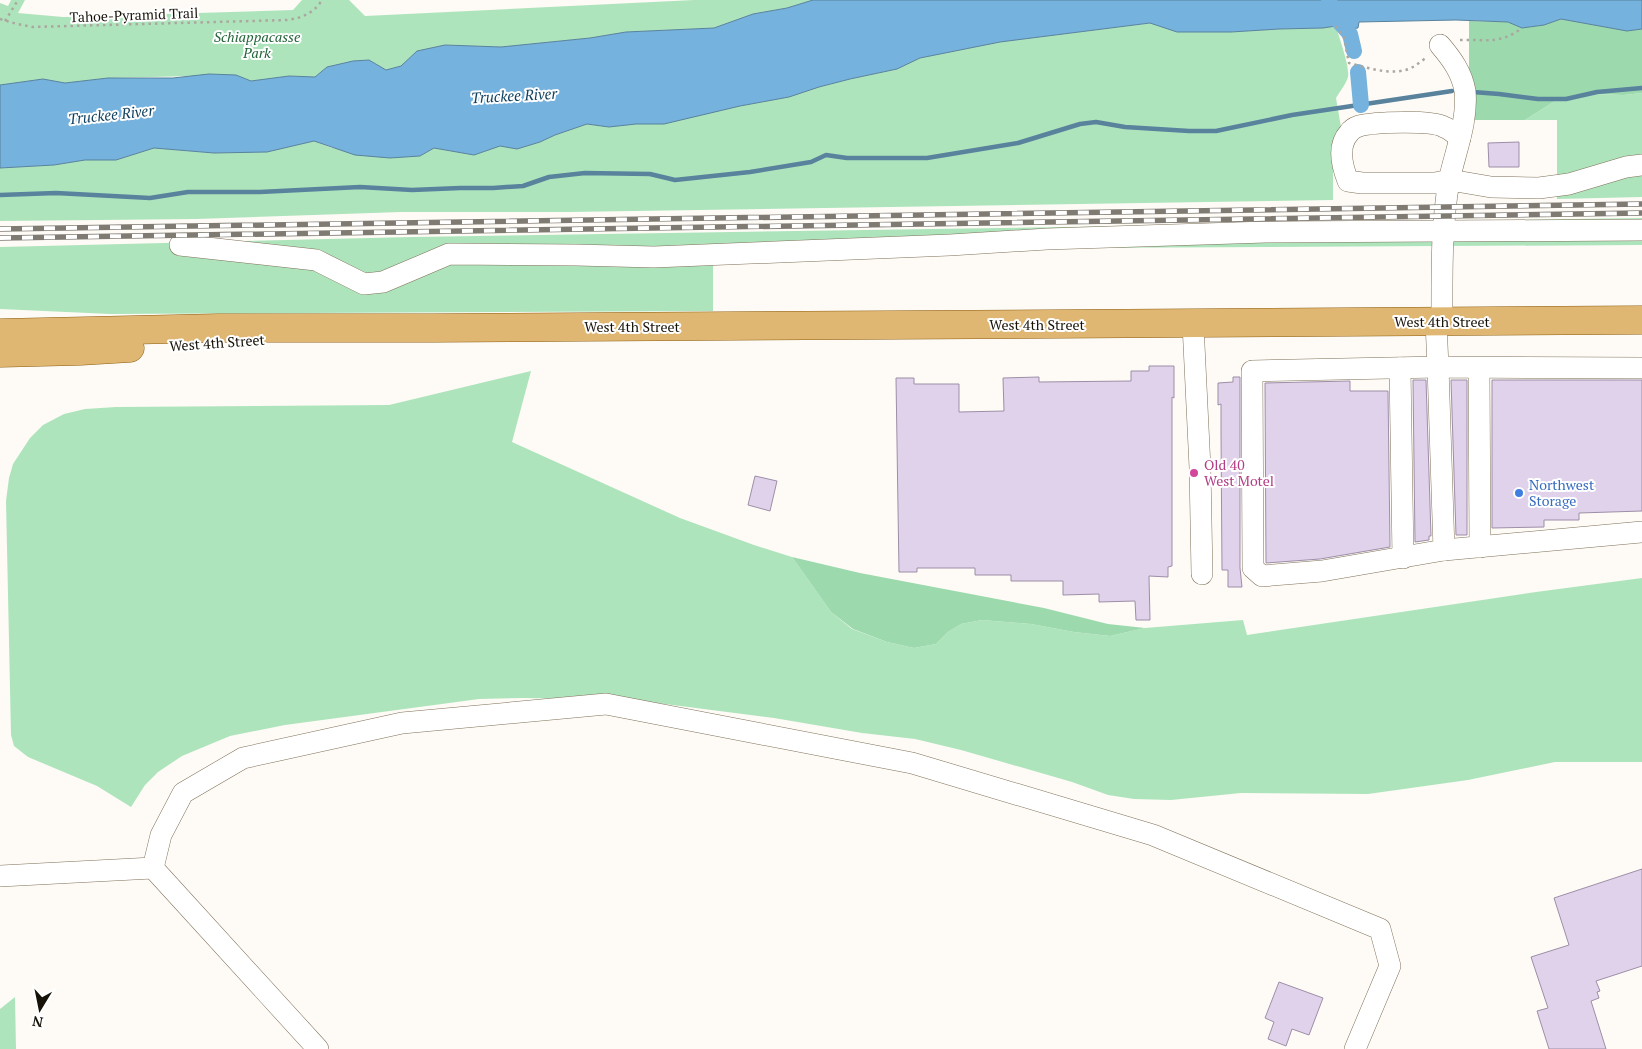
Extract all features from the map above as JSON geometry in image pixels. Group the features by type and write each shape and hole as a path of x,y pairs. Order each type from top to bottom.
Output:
{"main road":[{"name":"West 4th Street","path":"0,333 228,328 1642,320"},
{"path":"0,322 58,332"},
{"name":"West 4th Street","path":"0,353 80,351 433,328"}],"lane":[{"path":"1440,45 1451,58 1462,78 1465,93 1464,116 1450,180 1444,230 1439,322 1438,367 1444,550"},
{"path":"1460,138 1444,127 1430,123 1402,123 1358,127 1348,133 1343,145 1342,165 1348,181 1362,183 1435,183 1450,180 1492,187 1539,188 1569,184 1626,167 1642,165"},
{"path":"180,245 316,260 364,284 383,282 449,254 654,257 1104,237 1266,232 1642,230"},
{"path":"1193,324 1200,468 1202,574"},
{"path":"1642,368 1438,367 1252,371 1253,568 1262,576 1322,571 1444,550 1642,532"},
{"path":"1400,368 1403,558"},
{"path":"1479,368 1480,547"},
{"path":"153,868 161,836 183,792 243,758 402,723 606,704 912,763 1153,835 1380,929 1390,966 1355,1049"},
{"path":"0,876 153,868"},
{"path":"153,868 318,1049"}],"path":[{"path":"5,21 18,0"},
{"name":"Tahoe-Pyramid Trail","path":"0,18 5,21 33,27 287,20 299,18 311,12 322,0"},
{"path":"1336,26 1344,38 1349,64 1394,72 1413,67 1440,45 1455,40 1498,40 1522,28"}],"green space":[{"name":"Schiappacasse Park","path":"11,0 25,0 18,13 63,17 293,10 302,0 349,0 365,16 694,0 813,0 787,8 753,14 714,28 626,32 590,38 501,47 445,45 417,51 401,66 386,70 369,60 353,61 327,67 315,77 289,76 251,81 236,75 108,78 65,83 43,79 0,85 0,3 8,6"},
{"path":"1561,19 1627,31 1642,29 1642,93 1624,95 1594,94 1555,101 1525,120 1469,120 1469,21 1508,22 1522,28 1544,25"},
{"path":"1151,23 1177,32 1231,32 1336,26 1346,59 1348,77 1336,98 1341,127 1333,159 1333,200 570,212 401,212 196,219 0,221 0,168 54,165 85,160 116,160 154,148 214,153 267,152 314,141 332,148 420,156 434,148 474,155 500,146 517,149 587,124 609,127 636,124 789,97 819,87 897,69 920,58 1000,42"},
{"path":"1642,93 1642,197 1557,199 1557,120 1525,120 1555,101 1594,94 1624,95"},
{"path":"1642,218 1642,245 713,250 713,311 110,314 0,309 0,247 411,237"},
{"path":"531,371 512,442 680,518 792,557 831,612 852,629 887,642 914,648 936,644 948,632 961,624 982,620 1031,624 1110,636 1145,628 1243,620 1247,635 1642,578 1642,762 1555,762 1468,780 1368,794 1241,793 1171,800 1134,799 1108,795 1072,782 961,750 915,739 657,703 582,699 479,699 285,725 230,736 182,756 158,772 145,785 131,807 97,786 28,757 14,746 11,735 6,501 13,464 30,438 43,425 64,414 85,409 116,407 389,405"},
{"path":"792,557 860,573 1044,608 1108,624 1145,628 1110,636 1031,624 982,620 961,624 948,632 936,644 914,648 887,642 853,629 831,612"},
{"path":"15,997 16,1049 0,1049 0,1009"}],"water":[{"name":"Truckee River","path":"813,0 1642,0 1642,29 1627,31 1561,19 1544,25 1522,28 1508,22 1456,20 1359,22 1358,28 1349,29 1342,22 1336,26 1323,28 1231,32 1177,32 1150,23 1000,42 920,58 897,69 819,87 789,97 740,106 664,124 636,124 609,127 587,124 517,149 500,146 474,155 434,148 420,156 390,158 355,155 314,141 267,152 214,153 154,148 116,160 85,160 54,165 0,168 0,85 43,79 65,83 108,78 173,78 209,74 236,75 251,81 289,76 315,77 327,67 353,61 369,60 386,70 401,66 417,51 445,45 501,47 590,38 626,32 714,28 753,14 787,8"}],"building":[{"path":"1519,142 1519,167 1489,167 1488,143"},
{"path":"1149,366 1174,366 1174,398 1172,397 1172,566 1168,567 1168,577 1149,576 1150,620 1136,620 1135,601 1099,602 1099,594 1063,595 1063,581 1011,581 1011,575 975,575 975,568 917,568 917,572 899,572 896,378 914,378 914,384 959,384 959,412 1004,411 1003,378 1039,377 1039,382 1131,381 1131,371 1149,371"},
{"path":"1233,377 1240,377 1240,568 1242,587 1228,587 1228,570 1222,570 1221,404 1218,405 1218,383 1233,382"},
{"path":"1413,380 1426,380 1431,536 1429,536 1429,540 1415,542"},
{"path":"1451,380 1467,380 1467,535 1456,535"},
{"path":"1492,380 1642,380 1642,511 1579,513 1579,520 1544,520 1544,527 1492,528"},
{"path":"1350,381 1350,391 1388,391 1390,547 1320,559 1266,563 1265,383"},
{"path":"755,476 777,481 770,511 748,505"},
{"path":"1642,869 1642,966 1596,981 1600,991 1597,992 1599,998 1591,1001 1606,1049 1549,1049 1537,1011 1548,1008 1531,957 1569,945 1554,898"},
{"path":"1279,982 1323,998 1309,1035 1292,1029 1286,1046 1268,1039 1274,1022 1265,1018"}],"waterway":[{"path":"1329,0 1333,15 1350,34 1354,51"},
{"path":"1358,72 1361,105"},
{"path":"1473,92 1538,99 1566,99 1597,92 1642,88"},
{"path":"0,195 56,193 150,198 188,192 260,192 360,187 412,190 493,188 523,186 549,177 585,173 650,174 675,180 750,172 811,162 826,155 847,158 927,158 1018,143 1080,124 1096,122 1125,127 1216,131 1292,115 1452,91"}],"railway":[{"path":"0,229 1642,204"},
{"path":"0,238 1642,213"}],"place":[{"name":"Old 40 West Motel","path":"1194,473"},
{"name":"Northwest Storage","path":"1519,493"}]}
